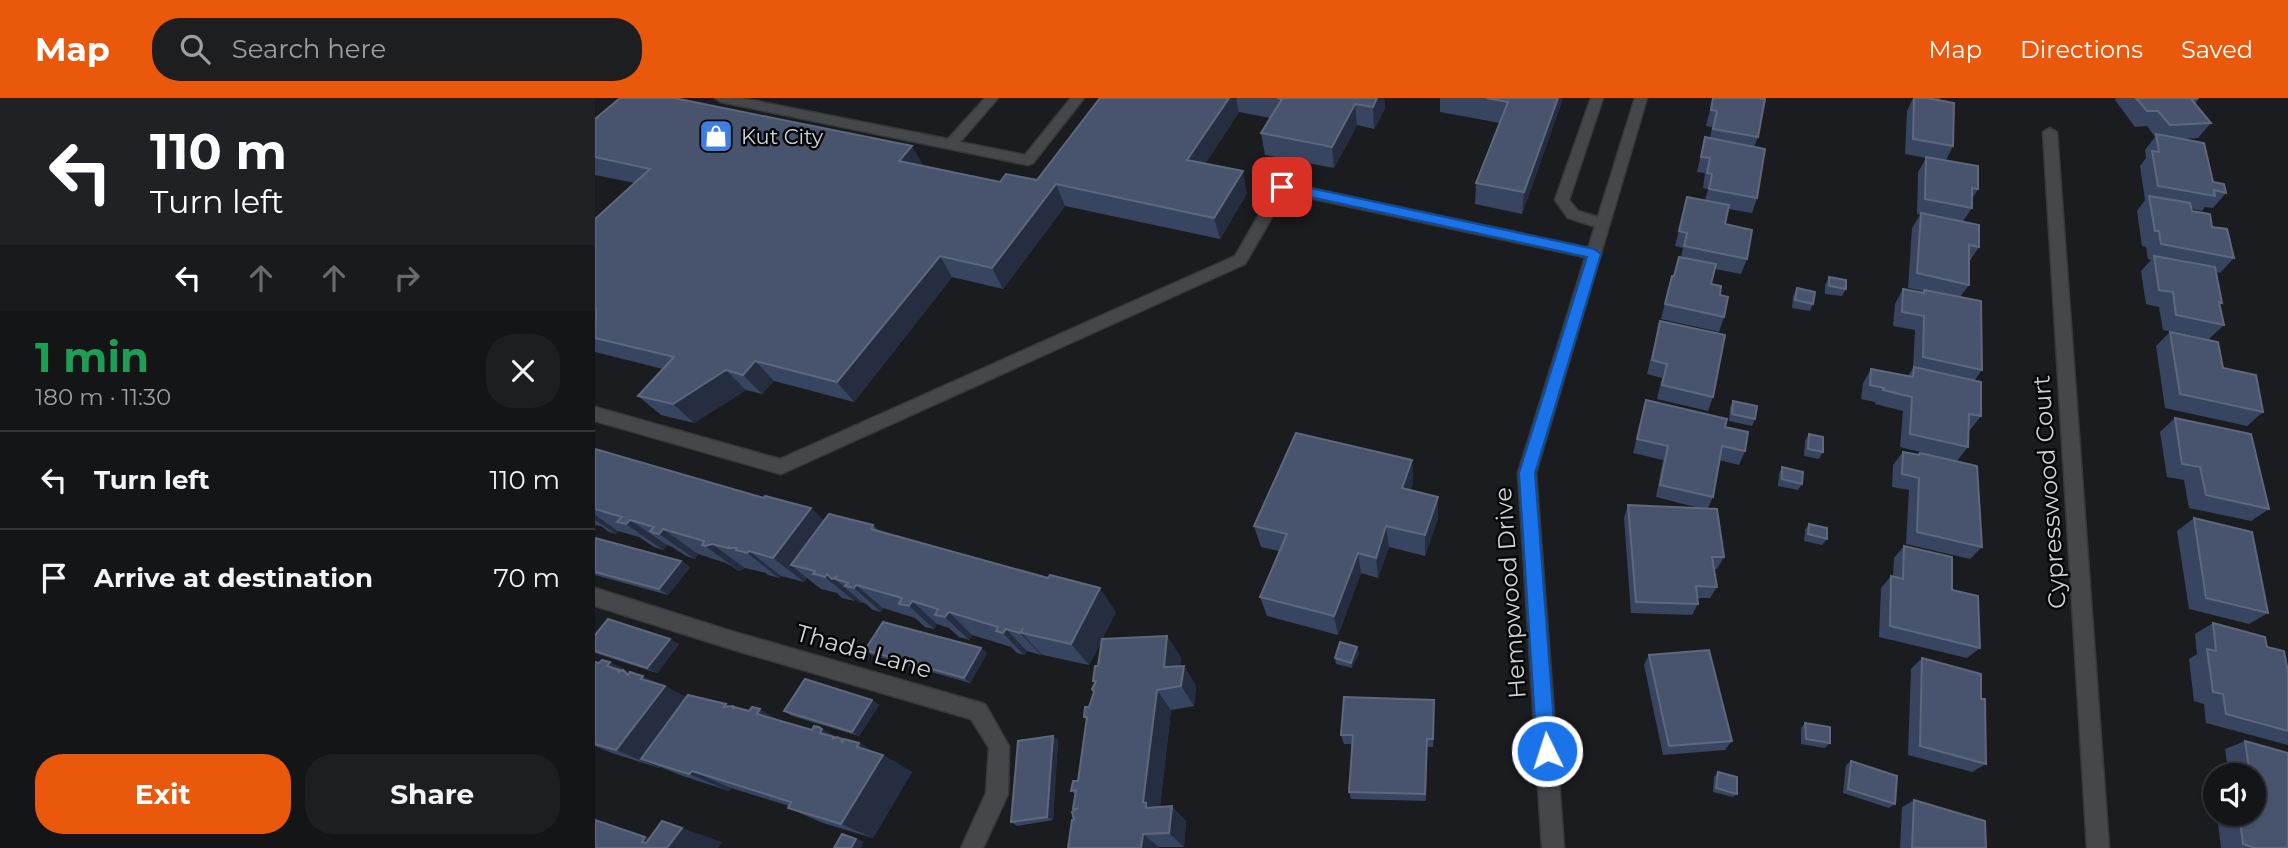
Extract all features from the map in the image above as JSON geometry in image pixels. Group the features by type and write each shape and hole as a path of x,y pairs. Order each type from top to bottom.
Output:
{"street":[{"path":"721,98 755,101 1028,160 1078,98"},
{"path":"951,144 992,98"},
{"path":"1597,98 1562,200 1563,206 1571,214 1603,224"},
{"name":"Hempwood Drive","path":"1553,848 1527,473 1641,98"},
{"name":"Cypresswood Court","path":"2050,132 2098,848"},
{"path":"595,414 781,467 1240,260 1282,187 1594,254"},
{"name":"Thada Lane","path":"595,597 731,640 978,711 999,746 997,794 972,848"}],"building":[{"path":"620,98 674,98 912,146 899,161 1000,182 1006,174 1037,180 1100,98 1229,98 1187,160 1243,171 1214,218 1056,184 992,268 940,256 837,382 755,361 743,375 726,370 673,404 638,396 674,357 595,338 595,219 650,169 595,157 595,119"},
{"path":"1277,98 1377,98 1373,107 1355,104 1332,147 1261,133 1282,99"},
{"path":"1486,98 1558,98 1524,192 1476,183 1508,102"},
{"path":"1713,98 1765,99 1758,137 1713,129 1717,111 1711,110"},
{"path":"1914,98 1954,103 1953,146 1913,139"},
{"path":"2136,98 2199,98 2191,99 2211,123 2170,125 2158,111 2147,111"},
{"path":"2156,134 2204,143 2213,182 2224,184 2226,193 2214,190 2215,196 2158,186 2152,151 2159,152"},
{"path":"1705,137 1765,149 1757,198 1709,189 1712,174 1707,173 1710,158 1701,157"},
{"path":"1926,157 1978,166 1978,189 1972,188 1972,208 1925,199"},
{"path":"2149,196 2190,203 2192,211 2210,214 2212,227 2227,229 2234,258 2161,244 2159,231 2155,231"},
{"path":"1687,197 1729,205 1725,224 1752,230 1747,259 1684,246 1687,233 1679,231"},
{"path":"1921,213 1979,225 1979,247 1969,245 1969,285 1917,273"},
{"path":"2154,256 2215,267 2224,325 2176,315 2173,292 2159,290"},
{"path":"1679,257 1716,264 1711,284 1721,286 1720,295 1728,297 1724,317 1665,304"},
{"path":"1829,277 1846,280 1846,289 1829,286"},
{"path":"1797,288 1815,292 1813,304 1795,300"},
{"path":"1903,289 1924,293 1924,290 1981,301 1982,370 1923,357 1924,316 1902,312"},
{"path":"1660,321 1725,335 1713,397 1662,385 1667,364 1652,360"},
{"path":"2170,332 2218,342 2223,368 2256,375 2263,412 2180,394"},
{"path":"1914,367 1981,382 1981,416 1969,414 1968,447 1910,434 1912,397 1870,385 1871,369 1913,377"},
{"path":"1646,400 1727,419 1725,427 1748,432 1745,451 1722,446 1713,497 1660,485 1668,446 1637,439"},
{"path":"1733,401 1757,406 1755,419 1732,414"},
{"path":"2175,418 2251,434 2269,509 2206,495 2200,467 2182,464"},
{"path":"1296,433 1412,460 1402,488 1438,497 1425,535 1386,526 1376,558 1358,553 1334,616 1260,597 1287,534 1254,526"},
{"path":"1809,434 1823,437 1823,452 1808,449"},
{"path":"595,449 764,498 765,496 811,508 773,558 729,546 705,546 702,545 704,541 663,529 659,534 654,533 650,531 654,527 630,520 626,524 617,522 622,517 595,509"},
{"path":"1903,452 1920,453 1977,466 1982,547 1917,532 1919,478 1902,474"},
{"path":"1782,467 1803,472 1802,484 1782,479"},
{"path":"1628,505 1717,509 1724,557 1712,557 1717,587 1696,586 1698,604 1636,602"},
{"path":"829,514 873,525 871,529 1048,578 1050,575 1100,588 1071,644 1022,633 1022,630 1020,633 1006,629 1003,633 996,631 998,627 949,612 945,617 935,615 938,609 912,601 909,606 899,604 902,598 856,585 854,588 845,586 848,583 835,579 836,577 832,579 827,574 825,577 813,574 815,571 791,565"},
{"path":"2194,518 2252,532 2268,613 2206,598"},
{"path":"1809,524 1827,528 1827,539 1808,534"},
{"path":"595,538 681,561 659,589 595,572"},
{"path":"1904,546 1952,557 1952,590 1978,596 1980,648 1890,626 1891,576 1903,579"},
{"path":"608,619 670,639 647,668 595,651 595,635"},
{"path":"883,622 981,648 964,678 865,650"},
{"path":"2213,623 2265,637 2267,647 2284,651 2288,672 2288,731 2226,714 2223,694 2213,692 2207,649 2216,651"},
{"path":"1167,636 1164,667 1184,666 1181,686 1157,690 1143,802 1146,803 1146,808 1172,806 1169,833 1143,834 1141,848 1068,848 1074,820 1072,812 1076,809 1073,809 1076,790 1071,791 1073,781 1078,781 1087,717 1084,717 1085,707 1089,707 1094,692 1092,689 1096,681 1093,681 1095,666 1098,666 1102,639"},
{"path":"1340,642 1357,647 1351,663 1335,658"},
{"path":"1709,650 1732,741 1669,746 1649,655"},
{"path":"1922,658 1981,674 1981,699 1985,699 1986,764 1920,746"},
{"path":"595,662 610,662 607,666 620,670 618,672 623,670 628,675 630,672 643,676 641,679 665,686 616,750 595,744"},
{"path":"805,679 872,700 852,732 784,711"},
{"path":"688,695 726,704 724,707 733,706 733,709 760,709 757,714 812,730 814,726 819,727 822,729 820,733 834,737 832,739 837,737 842,739 842,743 844,739 859,743 857,747 883,755 841,824 788,808 791,802 692,771 689,774 641,759"},
{"path":"1344,697 1434,700 1433,739 1427,739 1425,794 1349,792 1353,735 1341,735"},
{"path":"1805,723 1830,727 1830,743 1806,739"},
{"path":"1053,736 1047,817 1011,822 1018,741"},
{"path":"2245,741 2288,753 2288,848 2255,848 2243,844 2241,826 2266,826 2266,763 2248,763"},
{"path":"1851,761 1897,776 1895,804 1848,789"},
{"path":"1718,772 1737,777 1737,794 1716,788"},
{"path":"1914,800 1985,821 1986,848 1912,848"},
{"path":"595,820 645,837 642,842 646,843 662,821 682,828 667,848 595,848"},
{"path":"842,834 856,839 851,848 834,848"}],"place":[{"name":"Kut City","path":"716,136"}],"route":[{"path":"1282,187 1594,254 1527,473 1547,751"}]}
